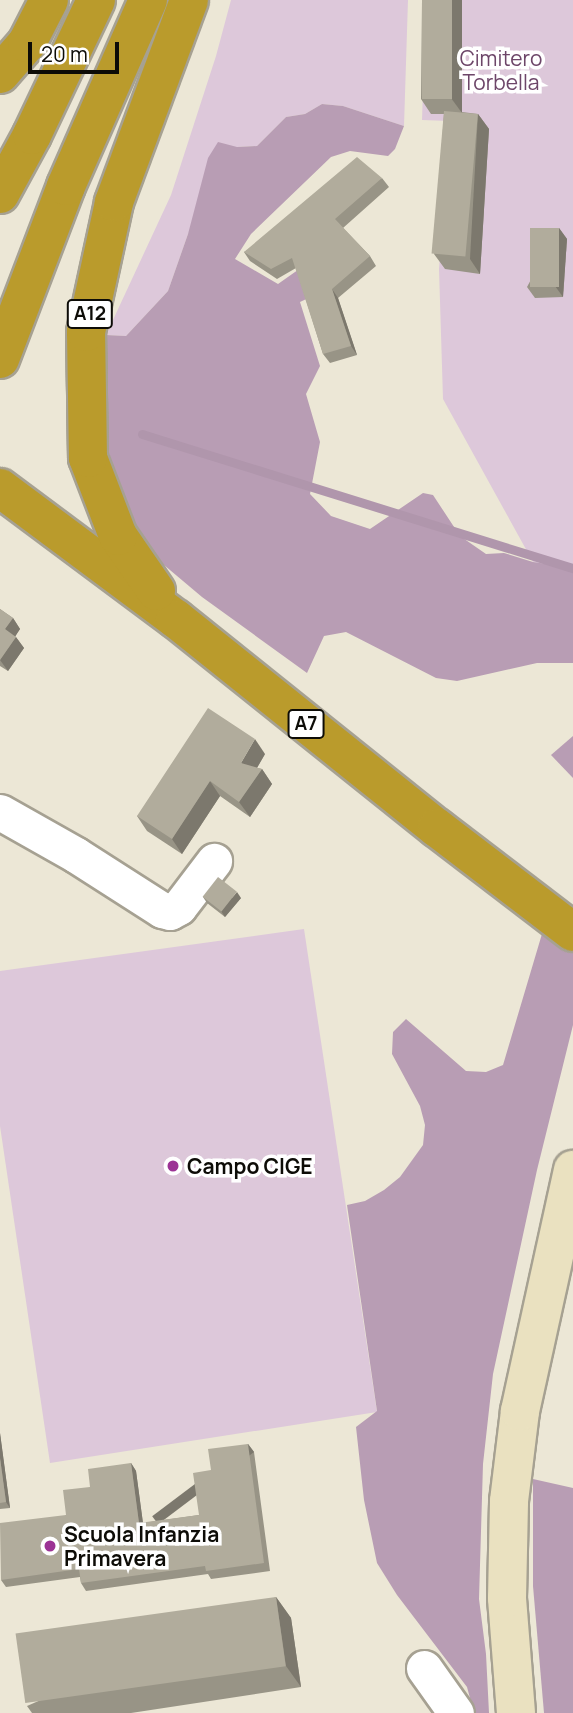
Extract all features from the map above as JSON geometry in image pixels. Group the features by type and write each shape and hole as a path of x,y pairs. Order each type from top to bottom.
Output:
{"highway":[{"path":"0,74 27,43 49,0"},
{"path":"0,194 33,135 96,0"},
{"path":"0,359 66,186 148,0"},
{"name":"A12","path":"176,619 118,536 88,458 86,332 114,202 189,0"},
{"name":"A7","path":"0,488 176,619 437,828 573,932"}],"street":[{"path":"0,812 76,855 162,910 170,912 178,907 214,861"},
{"path":"516,1713 507,1598 509,1501 520,1411 573,1170"},
{"path":"424,1668 456,1713"}],"green space":[{"path":"231,0 408,0 404,126 343,106 322,104 305,114 286,117 257,146 237,147 188,234 168,291 126,336 106,335 171,195 216,56"},
{"name":"Cimitero Torbella","path":"426,0 573,0 573,573 533,562 443,399 439,269 450,121 422,120"},
{"name":"Campo CIGE","path":"304,929 377,1412 50,1463 0,1126 0,971"}],"shaded area":[{"path":"322,104 343,106 404,126 395,149 388,156 350,151 331,157 251,234 235,259 278,284 312,260 319,293 300,302 320,366 306,394 320,442 310,494 331,516 370,529 423,493 433,495 460,536 486,554 504,553 533,562 573,568 573,663 537,663 457,681 436,678 346,632 324,636 307,673 202,597 145,549 118,494 105,435 106,335 126,336 168,291 188,234 208,158 218,142 237,147 257,146 286,117 305,114"},
{"path":"573,736 573,778 551,755"},
{"path":"547,917 573,941 573,1025 537,1170 493,1374 483,1464 479,1599 486,1654 489,1713 474,1713 467,1687 397,1595 377,1563 364,1500 356,1427 377,1411 347,1205 365,1201 384,1190 400,1177 423,1145 425,1125 420,1106 392,1054 393,1032 406,1019 466,1071 486,1072 503,1065"},
{"path":"533,1479 573,1488 573,1713 544,1713 533,1586"}],"building":[{"path":"422,0 452,0 452,99 422,99"},
{"path":"444,111 478,114 465,256 432,253"},
{"path":"357,157 382,178 335,219 370,256 332,289 351,346 323,354 292,258 271,269 244,252"},
{"path":"530,228 559,228 559,287 530,287"},
{"path":"0,609 13,618 5,629 16,637 0,660"},
{"path":"208,708 255,739 241,763 262,769 239,802 210,781 172,839 137,816"},
{"path":"218,877 237,892 222,911 203,897"},
{"path":"248,1444 264,1563 206,1571 205,1566 81,1583 79,1569 1,1580 0,1523 66,1515 63,1490 90,1487 88,1469 131,1463 139,1523 199,1515 193,1473 211,1470 208,1449"},
{"path":"0,1458 6,1502 0,1503"},
{"path":"276,1597 286,1666 25,1703 16,1634"}],"waterway":[{"path":"142,434 573,568"}],"place":[{"name":"Campo CIGE","path":"173,1166"},
{"name":"Scuola Infanzia Primavera","path":"50,1546"}]}
